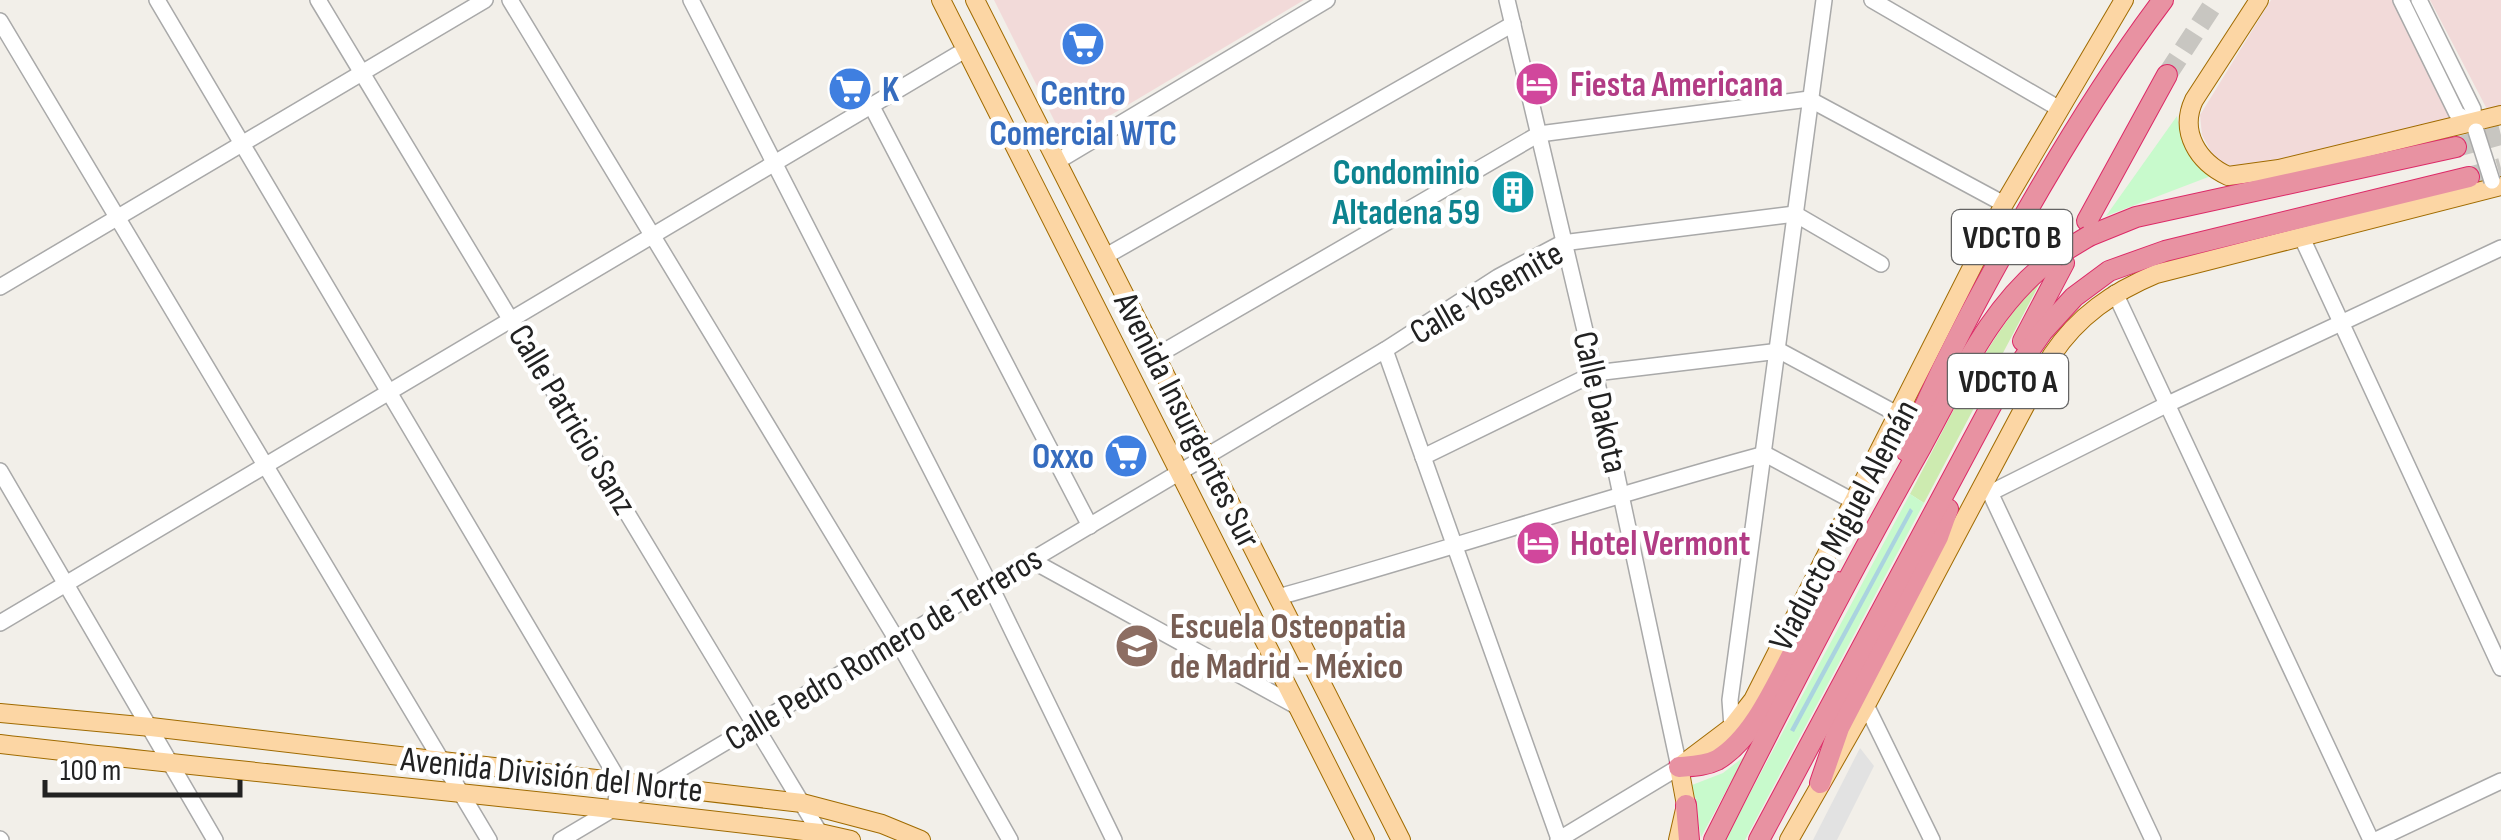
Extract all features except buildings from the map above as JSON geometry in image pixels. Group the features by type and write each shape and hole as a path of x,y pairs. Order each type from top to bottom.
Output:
{"highway":[{"name":"VDCTO B","path":"1896,492 1904,456 1926,400 1993,271 2110,71 2163,0"},
{"name":"VDCTO B","path":"2088,228 2167,75"},
{"name":"Viaducto Miguel Alemán","path":"1714,840 1896,492 2006,302 2027,278 2060,260 2088,228 2456,147"},
{"path":"2246,194 2273,171 2307,180"},
{"name":"VDCTO A","path":"1759,840 1994,402 2058,312 2109,271 2165,251 2469,177"},
{"name":"VDCTO B","path":"1994,402 2060,260"},
{"path":"1820,783 1838,728 1938,537 1957,472"},
{"path":"1679,767 1716,760 1745,733 1815,611 1832,588 1855,568"},
{"path":"1686,805 1689,840"}],"main road":[{"name":"Avenida Insurgentes Sur","path":"940,0 1366,840"},
{"name":"Avenida Insurgentes Sur","path":"975,0 1401,840"},
{"name":"Viaducto Miguel Alemán","path":"1679,767 1732,727 1753,700 2004,204 2124,0"},
{"path":"2260,0 2194,100 2188,122 2195,148 2228,176 2273,171 2475,127 2501,115"},
{"path":"1789,840 1987,488 2060,344 2090,310 2156,274 2497,190"},
{"name":"Avenida División del Norte","path":"0,713 802,803 882,824 920,840"},
{"name":"Avenida División del Norte","path":"0,744 616,808 851,840"},
{"name":"Calle Dakota","path":"1679,767 1686,805"},
{"path":"1678,840 1686,805"}],"street":[{"path":"157,0 618,781 616,808"},
{"name":"Calle Patricio Sanz","path":"318,0 822,836"},
{"path":"0,287 485,0"},
{"path":"510,0 897,640 1010,840"},
{"path":"691,0 990,585 1114,840"},
{"path":"1058,160 1327,0"},
{"name":"Calle Dakota","path":"1508,0 1622,492 1679,767"},
{"path":"1732,727 1730,700 1780,351 1824,0"},
{"path":"1872,0 2058,108"},
{"path":"2401,0 2457,114 2475,127"},
{"path":"2419,0 2473,109 2475,127 2497,190"},
{"path":"0,21 489,840"},
{"path":"1106,256 1513,24"},
{"path":"0,623 966,50"},
{"path":"1156,356 1539,134 1809,100 2004,204"},
{"path":"872,105 1090,526"},
{"path":"1795,214 1881,264"},
{"name":"Calle Yosemite","path":"1206,456 1385,350 1498,277 1562,243 1795,214"},
{"path":"2302,238 2501,668"},
{"path":"2152,840 1987,488 2501,248"},
{"path":"2115,293 2374,840 2501,782"},
{"path":"1385,350 1558,840 1679,767"},
{"path":"1424,457 1595,373 1780,351 1898,414"},
{"path":"1278,597 1454,548 1622,492 1765,454 1853,502"},
{"name":"Calle Pedro Romero de Terreros","path":"561,840 1206,456"},
{"path":"0,471 215,840"},
{"path":"1031,560 1298,707"},
{"path":"1866,704 1932,840"}],"shaded area":[{"path":"994,0 1304,0 1079,134 1058,128"},
{"path":"2271,0 2393,0 2456,121 2242,169 2216,161 2202,135 2200,115"},
{"path":"2430,0 2501,0 2501,108 2489,113"},
{"path":"1860,748 1874,766 1837,840 1813,840"}],"green space":[{"path":"2177,116 2191,158 2211,176 2106,216"},
{"path":"2043,277 1924,503 1910,494 1954,409 2003,327"},
{"path":"1910,494 1924,503 1745,840 1725,840"},
{"path":"1745,756 1701,837 1692,785 1723,773"}],"water":[{"path":"1910,508 1913,511 1794,732 1790,730"}],"tunnel":[{"path":"2167,75 2216,0"},
{"path":"2456,147 2501,135"},
{"path":"2469,177 2501,168"}],"place":[{"name":"Centro Comercial WTC","path":"1083,44"},
{"name":"Fiesta Americana","path":"1537,84"},
{"name":"K","path":"850,89"},
{"name":"Condominio Altadena 59","path":"1513,192"},
{"name":"Oxxo","path":"1126,456"},
{"name":"Hotel Vermont","path":"1538,543"},
{"name":"Escuela Osteopatia de Madrid - México","path":"1137,646"}]}
